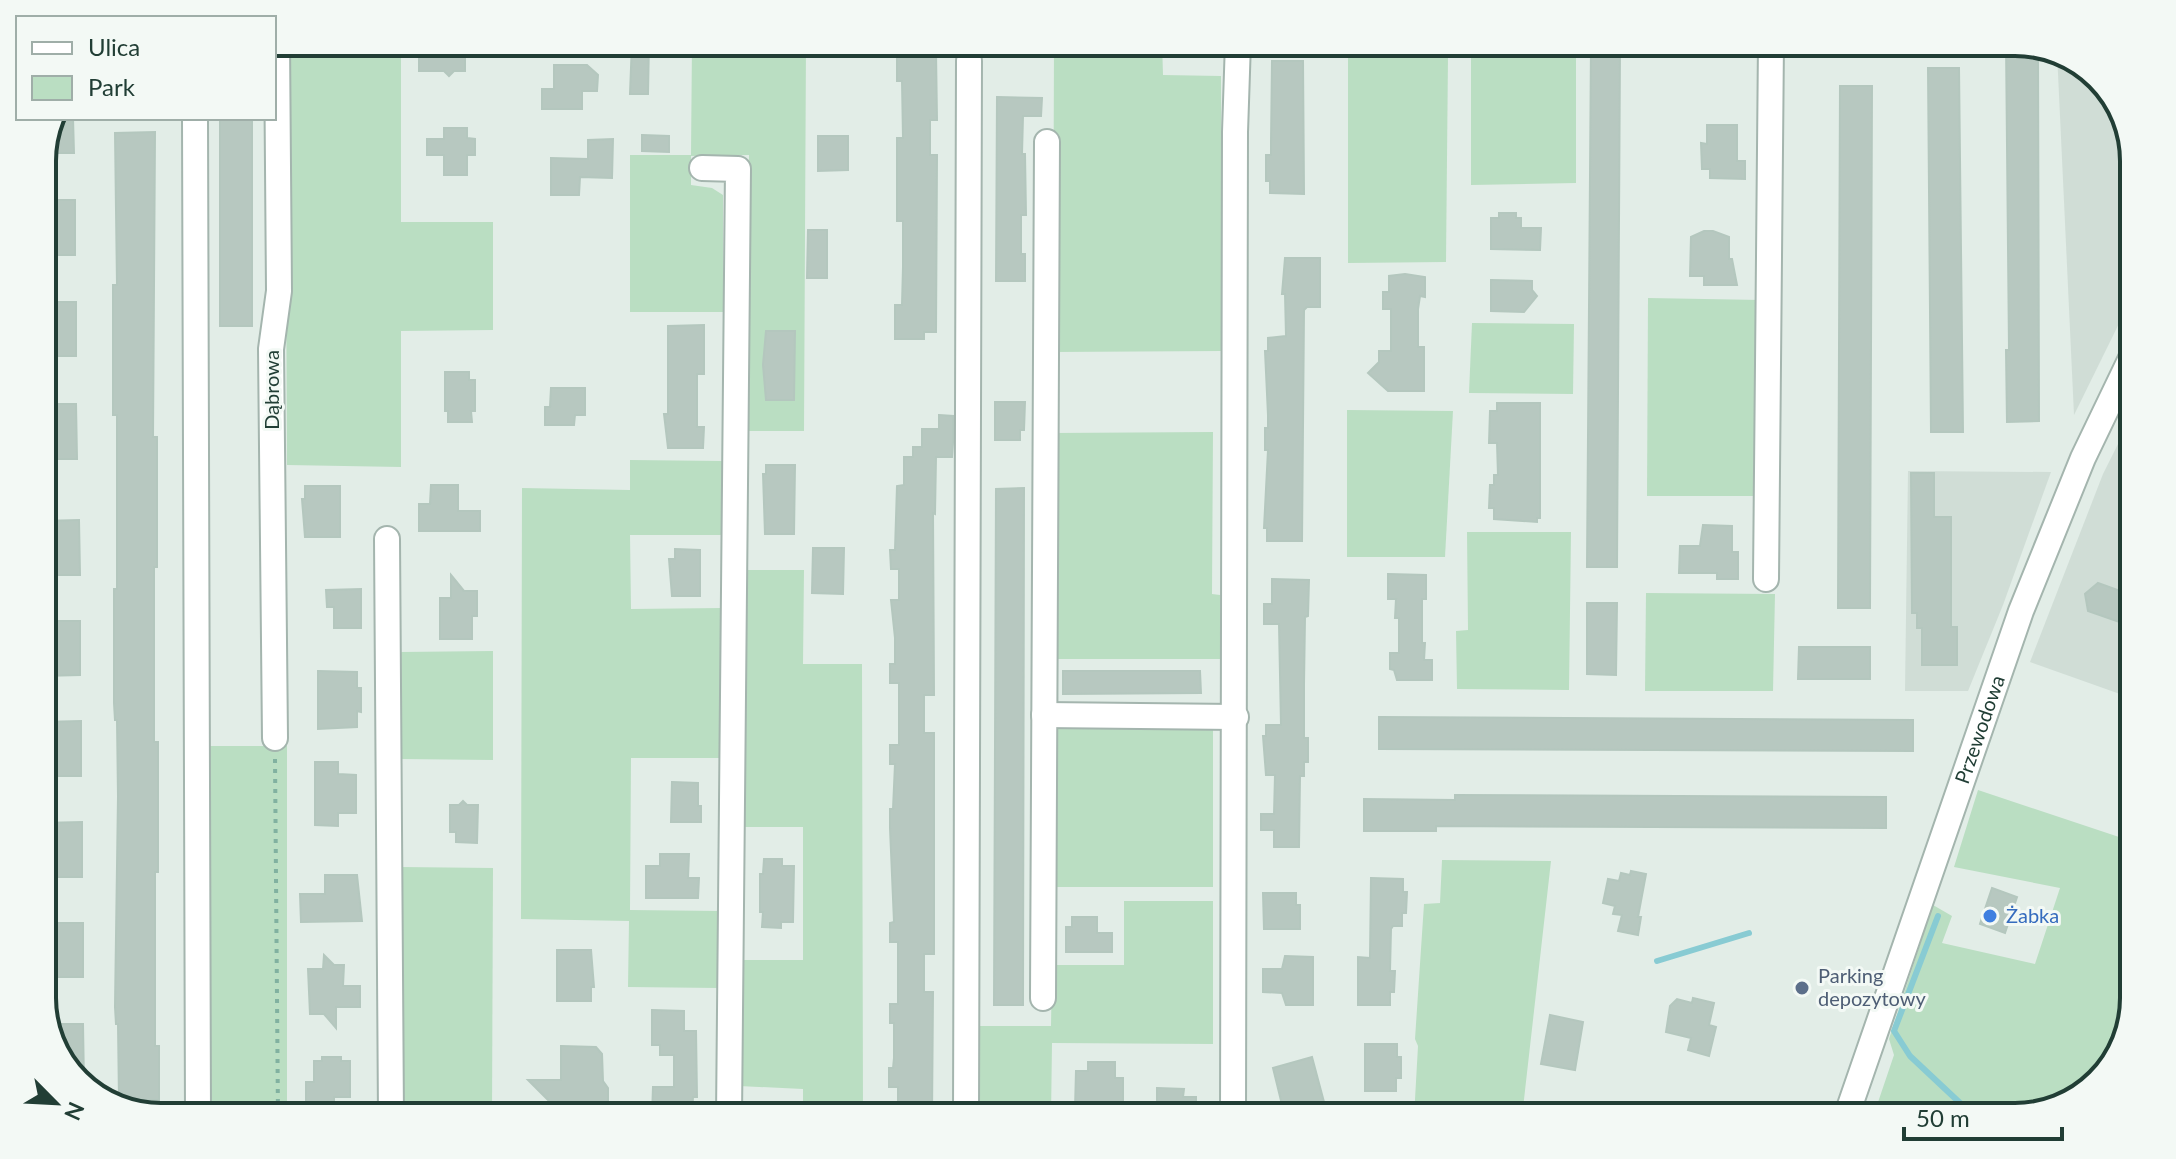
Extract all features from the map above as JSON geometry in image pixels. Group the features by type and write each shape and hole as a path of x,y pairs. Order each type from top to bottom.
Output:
{"street":[{"name":"Dąbrowa","path":"275,738 271,349 279,291 277,56"},
{"path":"1233,1103 1238,56"},
{"path":"1766,579 1771,56"},
{"path":"966,1103 969,61"},
{"path":"195,120 198,1103"},
{"path":"1043,998 1047,142"},
{"path":"702,168 738,169 729,1103"},
{"name":"Przewodowa","path":"1851,1103 2021,611 2083,458 2120,381"},
{"path":"387,539 391,1103"},
{"path":"1044,715 1236,717"}],"path":[{"path":"275,738 278,1103"}],"shaded area":[{"path":"2058,65 2084,82 2102,103 2114,127 2120,154 2120,321 2074,415"},
{"path":"2120,440 2120,694 2030,662 2103,474"},
{"path":"1908,471 2051,472 1968,691 1905,691"}],"green space":[{"path":"285,56 401,56 401,222 493,222 493,330 401,331 401,467 287,465"},
{"path":"692,56 806,56 804,431 747,431 749,155 691,156 691,185 712,188 723,195 723,312 630,312 630,155 691,155"},
{"path":"1054,56 1162,56 1163,75 1221,76 1222,351 1053,352"},
{"path":"1348,56 1448,56 1446,262 1348,263"},
{"path":"1471,56 1576,56 1576,183 1471,185"},
{"path":"1648,298 1761,300 1759,496 1647,496"},
{"path":"1472,323 1574,324 1573,394 1469,393"},
{"path":"1347,410 1453,411 1445,557 1347,557"},
{"path":"1213,432 1212,594 1220,595 1220,659 1052,659 1053,433"},
{"path":"630,460 722,461 722,535 630,535 631,609 722,608 720,758 631,758 630,910 719,911 718,988 628,987 629,921 521,919 522,488 630,490"},
{"path":"1467,532 1571,532 1569,690 1457,689 1456,631 1468,630"},
{"path":"747,570 804,570 803,664 862,664 863,1103 803,1103 803,1089 739,1086 744,960 803,960 803,827 744,827"},
{"path":"1646,593 1775,594 1773,691 1645,691"},
{"path":"493,651 493,760 401,759 401,652"},
{"path":"1053,724 1213,726 1213,887 1052,887"},
{"path":"205,746 287,746 287,1103 207,1103"},
{"path":"1978,790 2120,837 2118,1019 2102,1056 2068,1089 2029,1102 1878,1103 1894,1055 1889,1039 1933,905 1952,916 1942,943 2035,964 2060,888 1954,867"},
{"path":"1442,860 1551,861 1524,1103 1415,1103 1418,1046 1415,1039 1424,904 1440,903"},
{"path":"401,867 493,868 492,1103 401,1103"},
{"path":"1124,901 1213,901 1213,1044 1052,1043 1051,1103 979,1103 980,1026 1051,1026 1052,965 1124,965"}],"building":[{"path":"419,56 465,56 465,71 454,71 449,76 444,71 419,71"},
{"path":"631,56 649,56 648,94 630,94"},
{"path":"897,56 936,56 937,120 930,120 930,155 937,155 936,332 924,332 924,339 895,339 895,305 902,305 903,267 903,221 897,221 897,138 903,138 902,81 897,81"},
{"path":"1591,56 1620,56 1617,567 1587,567"},
{"path":"2006,56 2015,56 2038,59 2039,421 2007,422 2006,350 2009,350"},
{"path":"1272,61 1303,61 1304,194 1270,193 1270,181 1266,181 1266,155 1271,155"},
{"path":"554,65 587,65 598,75 597,91 582,91 582,109 542,109 542,89 554,89"},
{"path":"1928,68 1959,68 1963,432 1931,432"},
{"path":"1840,86 1872,86 1870,608 1838,608"},
{"path":"997,97 1042,98 1041,116 1023,116 1026,215 1021,215 1021,254 1025,254 1025,281 996,281"},
{"path":"65,120 73,120 74,153 56,153"},
{"path":"220,120 252,120 252,326 220,326"},
{"path":"1707,125 1737,125 1737,161 1745,161 1745,179 1710,178 1710,169 1702,169 1701,143 1707,144"},
{"path":"444,128 467,128 467,138 475,139 475,155 467,155 467,175 444,175 444,155 427,155 427,139 444,139"},
{"path":"155,132 153,437 157,437 157,567 154,567 154,742 158,742 158,872 155,872 155,1046 159,1046 159,1100 137,1100 119,1094 115,1007 118,796 114,703 114,589 117,589 117,415 113,415 113,285 117,285 115,133"},
{"path":"642,135 669,136 669,152 642,151"},
{"path":"818,136 848,136 848,170 818,171"},
{"path":"613,139 612,178 580,177 579,195 551,195 551,158 588,159 588,140"},
{"path":"56,200 75,200 75,255 56,255"},
{"path":"1499,213 1516,213 1516,218 1521,218 1521,228 1541,228 1540,250 1491,249 1491,218 1499,218"},
{"path":"808,230 827,230 827,278 807,278"},
{"path":"1704,231 1729,237 1729,259 1732,259 1737,285 1704,285 1704,276 1690,276 1691,237"},
{"path":"1285,258 1320,258 1320,307 1304,310 1302,541 1267,541 1267,528 1264,528 1268,450 1265,450 1268,415 1265,351 1268,351 1268,338 1286,336 1285,294 1282,294"},
{"path":"1405,274 1425,277 1425,297 1420,296 1418,309 1418,347 1424,347 1424,391 1388,391 1368,373 1379,362 1379,351 1391,351 1391,309 1383,309 1383,292 1389,292 1389,276"},
{"path":"1491,280 1532,281 1532,290 1537,296 1524,312 1491,311"},
{"path":"56,302 76,302 76,356 56,356"},
{"path":"704,325 704,374 697,374 697,427 704,427 703,448 668,448 664,414 668,414 668,326"},
{"path":"766,331 795,331 794,400 766,400 763,365"},
{"path":"445,372 469,372 469,380 475,380 472,422 448,422"},
{"path":"551,388 585,388 585,415 575,415 574,425 545,425 545,407 550,407"},
{"path":"995,402 1025,402 1024,430 1020,430 1020,440 995,440"},
{"path":"1497,403 1540,403 1540,518 1537,522 1494,519 1494,508 1489,508 1490,485 1494,485 1494,475 1498,475 1497,443 1489,443 1490,411 1497,411"},
{"path":"56,404 76,404 77,459 56,459"},
{"path":"939,415 953,416 952,457 936,457 933,513 934,695 924,695 924,733 934,733 934,954 924,954 924,992 933,992 932,1103 898,1103 898,1087 889,1087 889,1068 893,1068 894,1058 894,1023 890,1023 890,1004 898,1004 898,942 890,942 890,923 894,922 890,809 893,809 895,764 890,764 890,745 899,745 899,683 890,683 890,664 895,664 891,600 899,600 899,569 891,569 890,550 895,550 897,486 904,485 904,457 913,457 913,447 922,447 922,429 939,429"},
{"path":"766,465 795,465 794,534 765,534 763,474 766,474"},
{"path":"1911,473 1934,473 1934,517 1951,517 1951,627 1957,627 1957,665 1922,665 1922,628 1917,628 1917,613 1912,613"},
{"path":"431,485 458,485 458,511 480,511 480,531 419,531 419,504 430,504"},
{"path":"305,486 340,486 340,537 305,537 302,499 305,499"},
{"path":"1024,488 1023,1005 994,1005 996,489"},
{"path":"79,520 80,575 56,575 56,521"},
{"path":"1703,525 1732,526 1732,552 1738,552 1738,579 1717,579 1717,573 1679,573 1680,546 1700,546"},
{"path":"813,548 844,548 843,594 812,593"},
{"path":"675,549 700,550 700,596 672,596 669,559 675,559"},
{"path":"1388,574 1426,575 1426,599 1422,599 1422,643 1425,643 1424,660 1432,660 1432,680 1397,680 1394,670 1390,669 1390,653 1399,653 1399,618 1395,618 1396,599 1388,599"},
{"path":"451,575 464,591 477,591 477,616 472,616 472,639 440,639 440,598 451,598"},
{"path":"1272,579 1309,580 1304,684 1304,738 1308,738 1308,762 1304,762 1304,776 1300,776 1299,847 1274,847 1274,830 1261,830 1261,814 1274,814 1275,775 1266,775 1263,736 1266,736 1266,725 1281,725 1279,624 1264,624 1264,604 1272,604"},
{"path":"2098,583 2120,591 2120,622 2088,611 2085,594"},
{"path":"361,589 361,628 334,628 334,607 327,607 326,590"},
{"path":"1587,603 1617,603 1616,675 1587,674"},
{"path":"56,621 80,621 80,675 56,676"},
{"path":"1799,647 1870,647 1870,679 1798,679"},
{"path":"318,671 357,672 361,712 357,711 357,727 318,729"},
{"path":"1063,671 1200,671 1201,693 1063,694"},
{"path":"1379,717 1913,720 1913,751 1379,749"},
{"path":"81,721 81,776 56,776 56,722"},
{"path":"315,762 338,762 338,774 356,775 356,813 338,813 338,826 315,825"},
{"path":"672,782 698,783 701,822 671,822"},
{"path":"1455,795 1886,797 1886,828 1436,826 1436,831 1364,831 1364,799 1455,800"},
{"path":"463,801 467,805 478,805 477,843 456,842 456,832 450,832 450,805 459,805"},
{"path":"82,822 82,877 56,877 56,823"},
{"path":"660,854 689,854 688,878 699,878 698,898 646,898 646,866 660,866"},
{"path":"764,859 782,859 782,866 794,866 793,922 781,922 781,928 762,927 760,874 763,874"},
{"path":"1631,871 1646,874 1638,935 1618,931 1622,915 1613,914 1615,906 1603,903 1608,879 1619,881 1621,873 1630,875"},
{"path":"325,875 357,875 362,921 301,922 300,894 325,894"},
{"path":"1371,878 1403,879 1403,892 1407,892 1402,926 1391,929 1390,971 1395,971 1390,1005 1358,1005 1358,957 1370,958"},
{"path":"1992,888 2017,897 2005,933 1980,924"},
{"path":"1263,893 1296,893 1296,905 1300,905 1300,929 1264,929"},
{"path":"1072,917 1097,917 1097,933 1112,933 1112,952 1066,952 1066,927 1072,927"},
{"path":"56,923 83,923 83,977 56,977"},
{"path":"557,950 591,950 594,987 591,987 591,1001 557,1001"},
{"path":"324,955 334,965 344,965 343,986 360,986 360,1007 336,1007 336,1028 324,1014 310,1014 308,969 323,969"},
{"path":"1285,956 1313,957 1313,1005 1286,1005 1282,993 1263,992 1263,969 1282,969"},
{"path":"1693,998 1714,1003 1709,1025 1716,1027 1709,1056 1688,1050 1691,1038 1666,1032 1670,1006 1677,999 1692,1003"},
{"path":"652,1010 684,1011 684,1031 696,1031 697,1097 693,1097 693,1103 652,1103 653,1087 674,1087 674,1055 660,1055 660,1045 652,1045"},
{"path":"1550,1015 1583,1022 1575,1070 1541,1064"},
{"path":"60,1024 83,1024 84,1063 79,1063 67,1045"},
{"path":"1365,1044 1397,1044 1397,1057 1401,1057 1401,1078 1396,1078 1396,1091 1365,1091"},
{"path":"561,1046 596,1047 602,1054 603,1081 608,1088 608,1101 551,1103 528,1080 561,1080"},
{"path":"322,1057 341,1057 341,1061 350,1061 350,1097 334,1097 334,1103 306,1103 306,1082 314,1082 314,1061 322,1061"},
{"path":"1312,1057 1324,1103 1282,1103 1273,1068"},
{"path":"1088,1062 1115,1062 1115,1078 1123,1078 1123,1102 1075,1103 1076,1071 1088,1071"},
{"path":"1157,1088 1184,1089 1183,1097 1196,1097 1196,1103 1157,1103"}],"waterway":[{"path":"1938,916 1894,1031 1910,1056 1960,1103"},
{"path":"1657,961 1749,933"}],"place":[{"name":"Żabka","path":"1990,916"},
{"name":"Parking depozytowy","path":"1802,988"}]}
